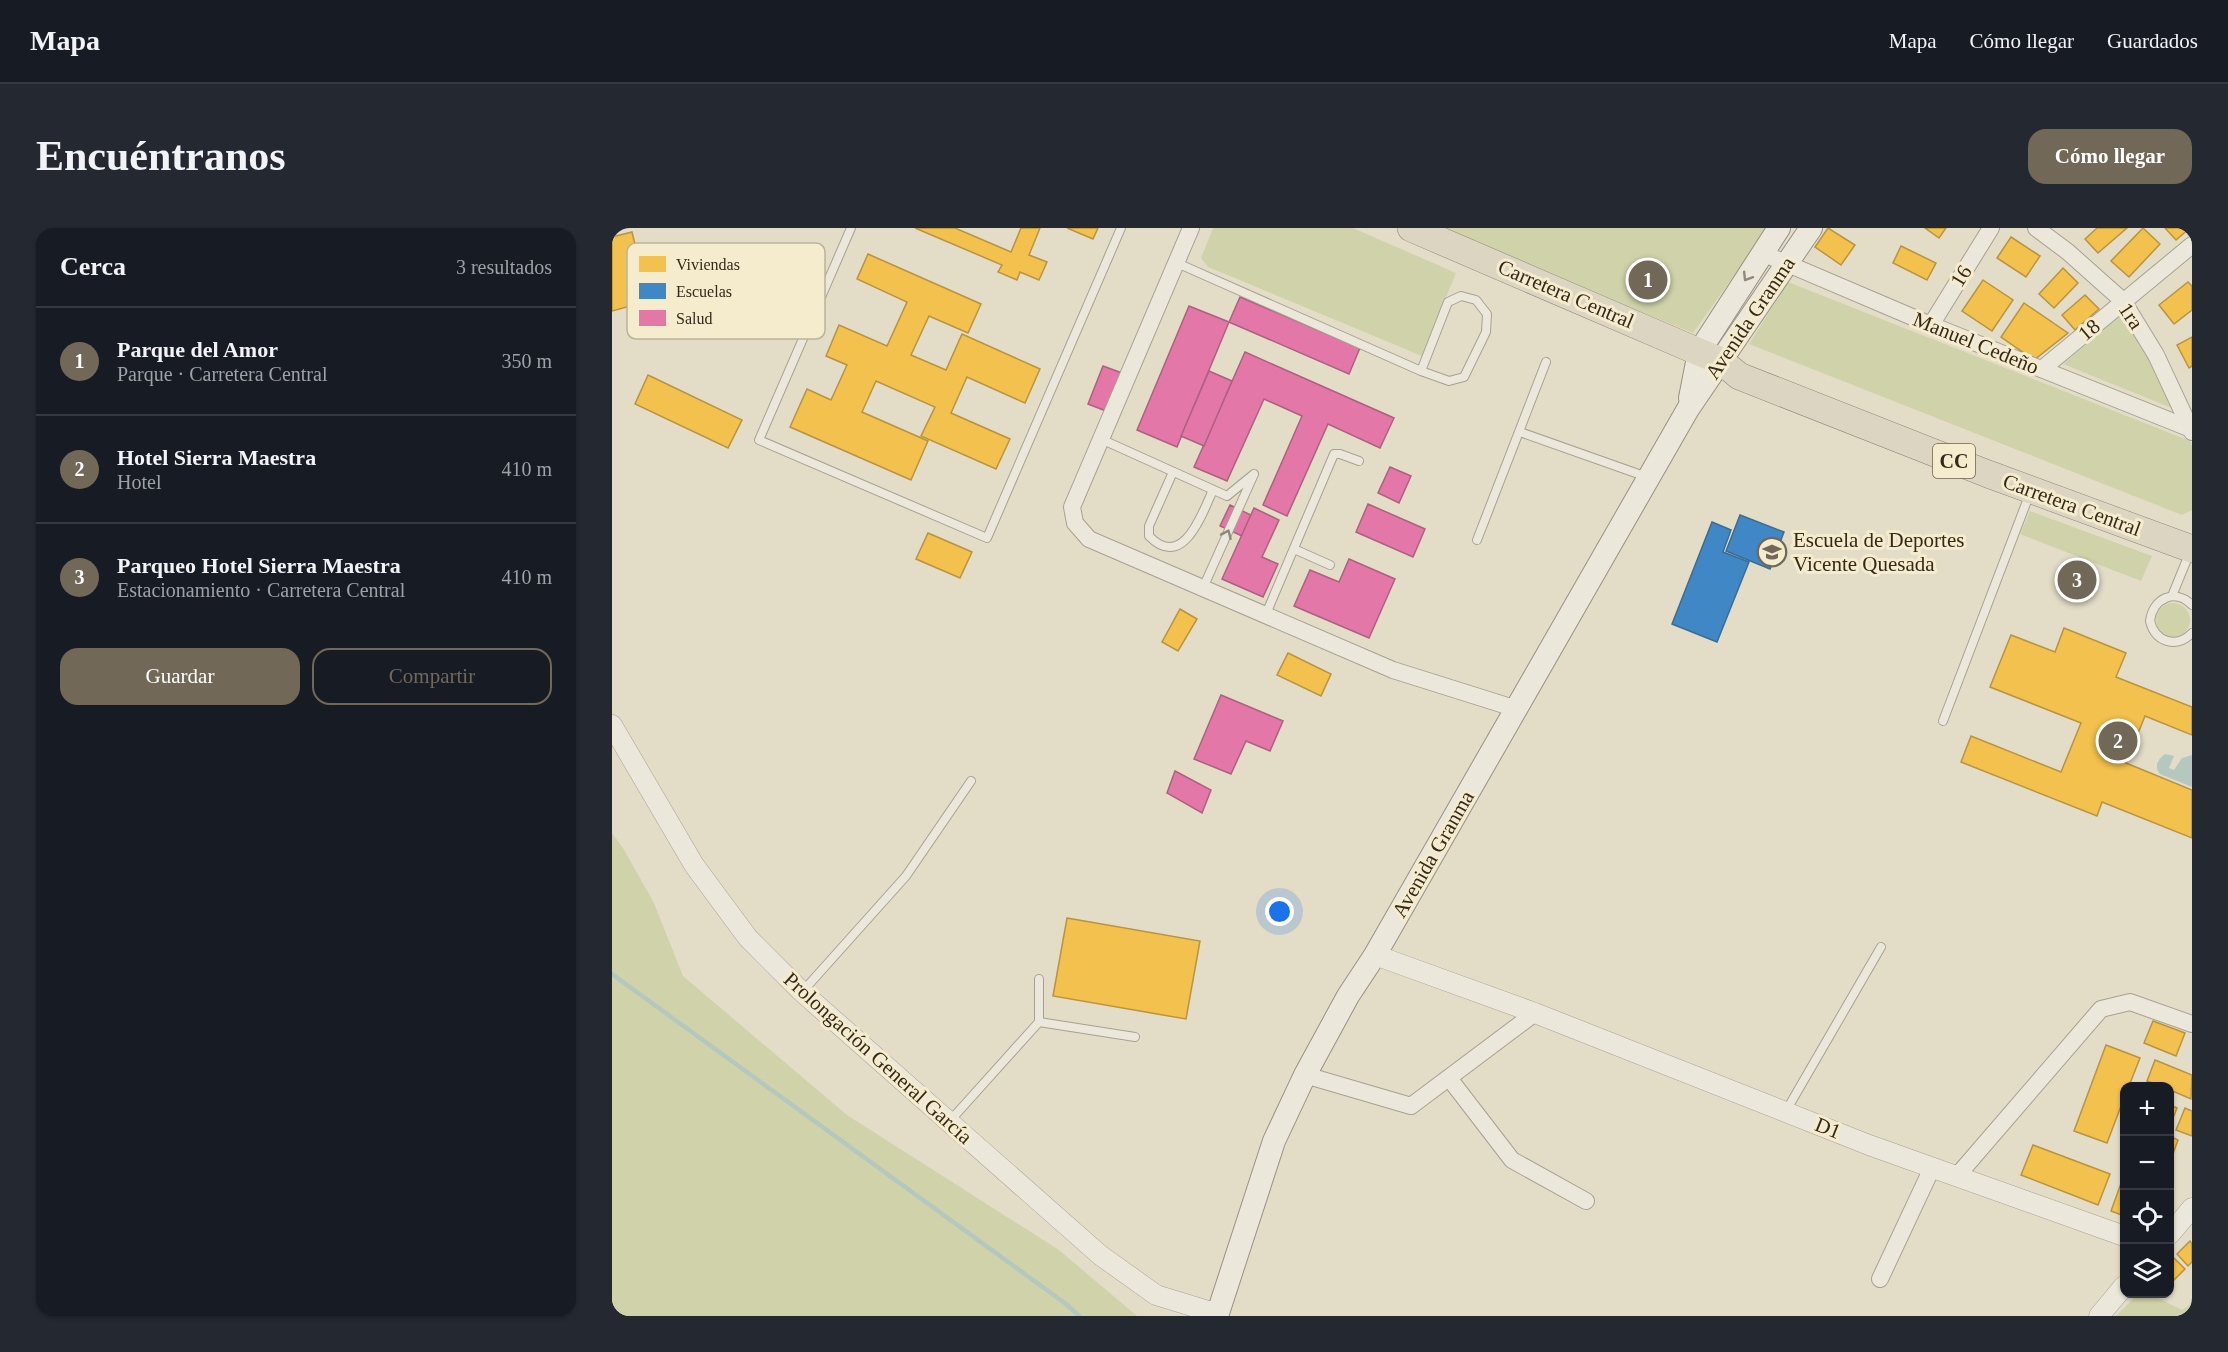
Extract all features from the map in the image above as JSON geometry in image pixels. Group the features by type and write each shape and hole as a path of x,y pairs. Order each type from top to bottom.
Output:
{"highway":[{"name":"Carretera Central","path":"1411,228 1710,356 1739,376 2031,490 2192,544"},
{"name":"Carretera Central","path":"1710,356 1749,362 2192,544"}],"main road":[{"name":"Avenida Granma","path":"1217,1315 1274,1141 1305,1075 1348,996 1375,955 1688,409 1710,356 1762,253 1779,228"},
{"name":"Avenida Granma","path":"1710,356 1787,263 1812,228"}],"street":[{"path":"1191,228 1072,507 1075,523 1089,538 1393,670 1517,709"},
{"name":"16","path":"1931,325 1991,228"},
{"name":"1ra","path":"2036,228 2068,252 2123,302 2156,355 2191,430"},
{"name":"18","path":"2042,369 2192,245"},
{"name":"Manuel Cedeño","path":"1762,253 1931,325 2191,430"},
{"name":"Prolongación General García","path":"612,725 694,865 748,938 802,992 1100,1255 1156,1295 1217,1315"},
{"name":"D1","path":"1375,955 1534,1012 1932,1168 2120,1235"},
{"path":"1957,1176 2101,1009 2130,1002 2192,1024"},
{"path":"1305,1075 1411,1106 1534,1012"},
{"path":"1449,1078 1512,1160 1586,1201"},
{"path":"1880,1279 1932,1168"},
{"path":"2174,1228 2192,1208"},
{"path":"2099,1316 2120,1291"}],"lane":[{"path":"825,288 851,228"},
{"path":"803,339 759,440 987,538 1121,228"},
{"path":"1177,263 1421,371 1449,381 1464,377 1486,332 1487,314 1476,300 1461,296 1448,302 1421,371"},
{"path":"1477,540 1546,362"},
{"path":"1520,432 1649,477"},
{"path":"1102,440 1227,496 1254,474 1203,588"},
{"path":"1266,614 1334,454 1340,453 1359,461"},
{"path":"1173,472 1149,526 1149,536 1157,544 1167,547 1180,544 1188,538 1213,490"},
{"path":"1943,721 2031,490"},
{"path":"2172,596 2192,544"},
{"path":"1294,549 1330,565"},
{"path":"2192,605 2185,599 2172,596 2160,600 2154,606 2150,621 2156,635 2170,643 2186,639 2192,633"},
{"path":"802,992 906,876 971,781"},
{"path":"1786,1111 1881,947"},
{"path":"948,1122 1039,1022 1039,980"},
{"path":"1039,1022 1135,1037"}],"green space":[{"path":"1213,228 1353,228 1456,273 1422,356 1208,267 1201,258"},
{"path":"1436,228 1768,228 1693,333"},
{"path":"1788,282 2190,441 2192,446 2192,510 2182,515 1749,344"},
{"path":"2120,316 2151,359 2179,411 2063,364"},
{"path":"2030,511 2152,556 2141,581 2020,534"},
{"path":"2173,603 2185,608 2190,620 2185,632 2173,637 2161,632 2156,620 2161,608"},
{"path":"612,833 654,903 683,976 847,1115 1059,1250 1137,1316 612,1316"},
{"path":"2134,1298 2158,1298 2182,1310 2192,1303 2192,1316 2116,1316"}],"shaded area":[{"path":"2165,754 2174,756 2169,768 2174,770 2182,758 2192,755 2192,787 2160,774 2157,764"}],"building: Viviendas":[{"path":"915,228 955,228 1011,252 1021,228 1040,228 1029,255 1047,262 1039,280 1020,272 1017,280 998,272 1002,265"},
{"path":"1067,228 1098,228 1093,239"},
{"path":"1828,228 1855,245 1841,265 1815,247"},
{"path":"1925,228 1946,228 1939,238"},
{"path":"2097,228 2127,228 2098,253 2085,239"},
{"path":"2143,228 2160,244 2129,277 2111,261"},
{"path":"2165,228 2190,228 2176,240"},
{"path":"632,232 635,243 627,243 627,307 612,311 612,237"},
{"path":"2011,237 2040,256 2026,277 1997,258"},
{"path":"1901,246 1936,263 1927,280 1893,263"},
{"path":"868,254 981,304 968,333 929,316 911,355 946,370 962,334 1040,369 1025,403 967,377 951,413 1010,439 996,469 921,436 935,407 876,381 862,412 928,441 911,480 790,427 807,389 831,400 847,365 826,356 839,325 887,346 907,302 857,279"},
{"path":"2063,268 2078,283 2054,308 2039,294"},
{"path":"1983,280 2013,300 1992,331 1962,311"},
{"path":"2188,282 2192,286 2192,310 2174,324 2159,305"},
{"path":"2085,295 2099,309 2075,330 2062,315"},
{"path":"2024,303 2068,333 2034,360 2001,337"},
{"path":"2192,337 2192,366 2189,368 2177,345"},
{"path":"648,375 742,420 728,448 635,404"},
{"path":"928,533 972,552 960,578 916,559"},
{"path":"1180,609 1197,619 1178,651 1162,642"},
{"path":"2064,628 2126,653 2116,677 2192,707 2192,735 2145,716 2126,763 2192,790 2192,838 2102,802 2097,816 1961,762 1971,736 2061,772 2081,723 1990,687 2011,635 2055,652"},
{"path":"1288,653 1331,674 1321,696 1277,675"},
{"path":"1067,918 1200,941 1186,1019 1053,996"},
{"path":"2153,1021 2185,1033 2176,1056 2144,1043"},
{"path":"2106,1045 2140,1058 2131,1082 2120,1082 2120,1109 2107,1143 2074,1131"},
{"path":"2155,1060 2192,1075 2191,1099 2174,1092 2174,1082 2147,1081"},
{"path":"2185,1108 2192,1111 2192,1136 2176,1130"},
{"path":"2174,1138 2178,1140 2174,1151"},
{"path":"2033,1145 2110,1174 2098,1205 2021,1175"},
{"path":"2120,1186 2120,1214 2111,1211"},
{"path":"2190,1241 2192,1262 2188,1266 2177,1254"},
{"path":"2174,1258 2185,1269 2174,1280"}],"building: Escuelas":[{"path":"1740,515 1784,532 1770,569 1726,551"},
{"path":"1712,522 1731,530 1723,552 1749,562 1717,642 1672,624"}],"building: Salud":[{"path":"1240,297 1360,348 1349,374 1229,322"},
{"path":"1189,306 1229,322 1177,447 1137,430"},
{"path":"1245,352 1394,418 1380,448 1328,424 1287,516 1263,505 1302,416 1264,399 1227,481 1194,467"},
{"path":"1103,366 1122,373 1106,411 1088,404"},
{"path":"1209,371 1232,381 1204,446 1181,436"},
{"path":"1390,467 1411,476 1399,503 1378,493"},
{"path":"1368,504 1425,529 1413,557 1356,532"},
{"path":"1230,505 1251,515 1242,536 1220,526"},
{"path":"1254,508 1279,520 1262,557 1278,564 1263,597 1222,579"},
{"path":"1349,559 1395,579 1369,638 1294,606 1310,570 1339,582"},
{"path":"1221,695 1283,721 1270,751 1246,741 1231,774 1194,759"},
{"path":"1175,771 1211,790 1202,813 1167,793"}],"waterway":[{"path":"612,974 1066,1304 1079,1316"}],"place":[{"name":"Parque del Amor","path":"1648,280"},
{"name":"Escuela de Deportes Vicente Quesada","path":"1772,552"},
{"name":"Parqueo Hotel Sierra Maestra","path":"2077,580"},
{"name":"Hotel Sierra Maestra","path":"2118,741"}]}
